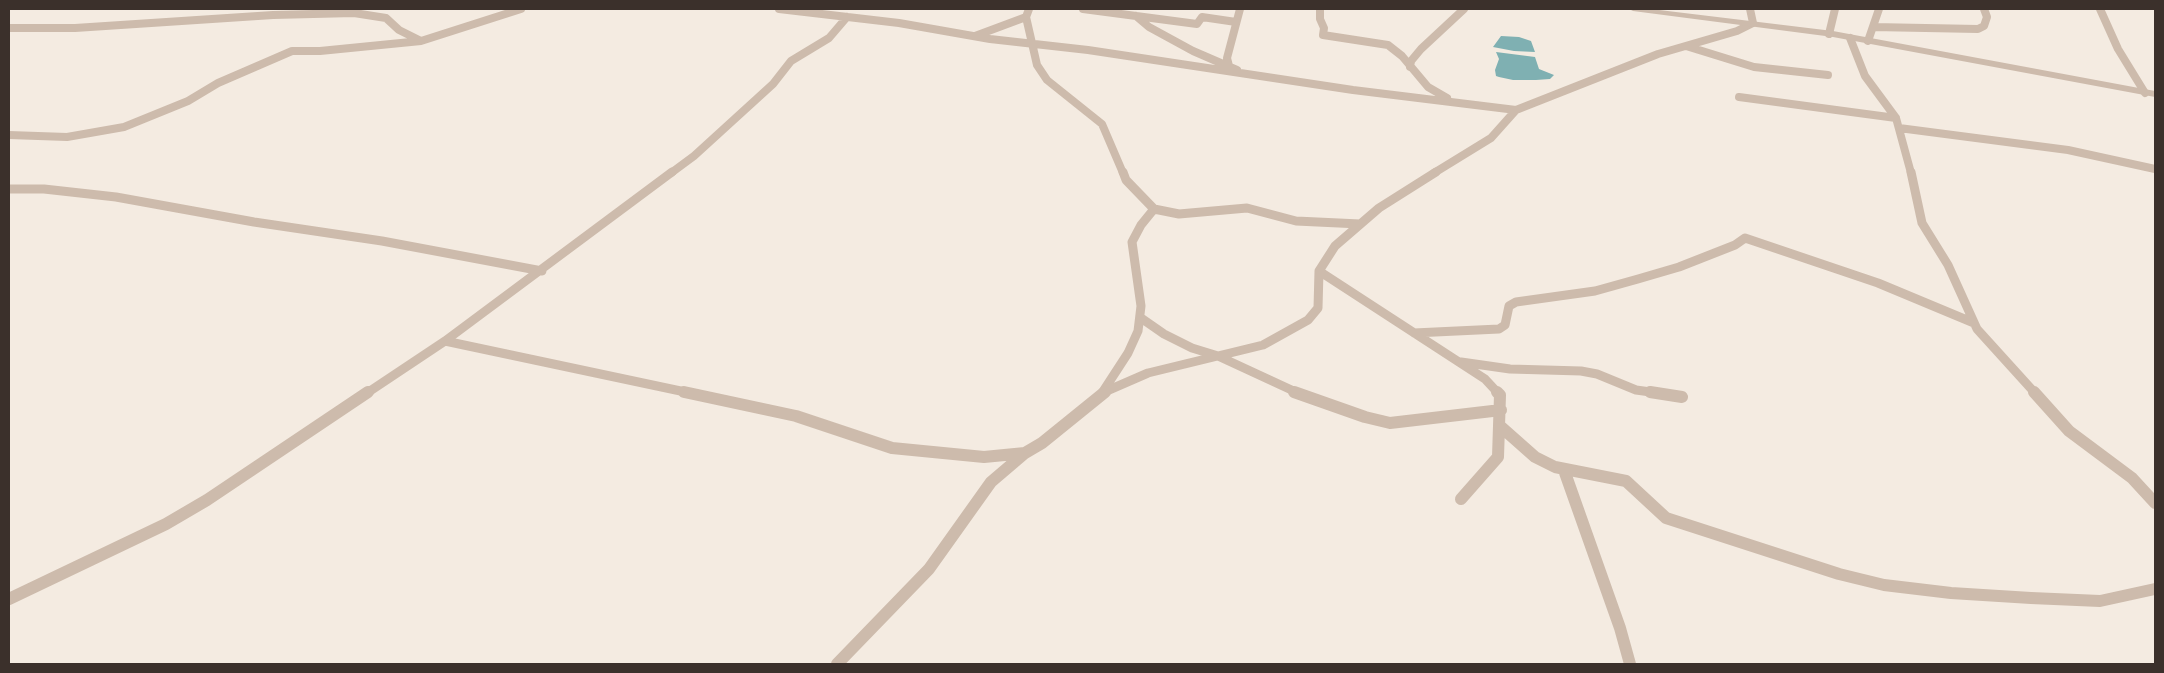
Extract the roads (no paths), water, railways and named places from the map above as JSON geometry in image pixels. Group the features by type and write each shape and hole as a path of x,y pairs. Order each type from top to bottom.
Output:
{"street":[{"path":"9,135 67,137 127,126 188,102 218,83 292,51 320,51 421,41 521,9"},
{"path":"779,9 1516,110"},
{"path":"1029,9 1026,17 1037,65 1047,80 1102,124 1126,180 1154,209 1180,214 1247,208 1296,221 1360,224"},
{"path":"1083,9 1097,9 1197,24 1202,17 1236,22"},
{"path":"1228,66 1227,58 1240,9"},
{"path":"1320,9 1320,20 1324,28 1323,35 1388,45 1402,56 1410,68 1437,94 1470,105"},
{"path":"1410,68 1411,61 1421,49 1464,9"},
{"path":"1633,9 1659,10 1828,34 2155,94"},
{"path":"1750,9 1753,23"},
{"path":"1828,34 1835,9"},
{"path":"1868,41 1879,9"},
{"path":"1873,27 1978,29 1984,26 1987,17 1984,9"},
{"path":"2100,9 2118,49 2145,93"},
{"path":"9,28 75,28 273,15 354,13 386,18 399,30 421,41"},
{"path":"1135,16 1149,27 1193,51 1244,74"},
{"path":"9,599 166,524 207,500 445,341 542,271 694,156 772,84 791,60 829,38 847,17"},
{"path":"973,36 1026,17"},
{"path":"837,664 929,568 991,482 1025,452 1042,443 1102,394 1148,373 1263,345 1308,320 1318,308 1319,271 1335,246 1379,208 1491,138 1516,110 1658,54 1737,31 1753,23"},
{"path":"1850,38 1863,73 1896,118 1915,186 1922,223 1932,244 1948,265 1977,329 2069,431 2132,478 2155,504"},
{"path":"1686,46 1754,67 1828,75"},
{"path":"1739,97 1896,118"},
{"path":"1899,128 2060,149 2155,169"},
{"path":"9,189 44,189 116,197 254,222 382,241 542,271"},
{"path":"1102,394 1128,353 1141,318 1132,242 1141,225 1154,209"},
{"path":"1414,333 1498,329 1505,325 1509,306 1516,302 1595,291 1679,267 1735,245 1746,238 1849,275 1878,283 1974,323"},
{"path":"1319,271 1484,379 1500,395 1498,458 1461,499"},
{"path":"1141,318 1177,341 1218,356 1294,392 1365,417 1390,423 1501,410"},
{"path":"445,341 796,416 892,448 984,457 1025,452"},
{"path":"1458,362 1510,369 1581,371 1597,374 1636,390 1682,398"},
{"path":"1500,426 1535,456 1555,468 1626,482 1666,518 1839,574 1884,585 1950,593 2100,601 2155,590"},
{"path":"1564,470 1630,664"}],"water":[{"path":"1501,36 1519,37 1531,41 1535,52 1493,47"},
{"path":"1496,52 1535,57 1539,69 1554,75 1550,79 1536,80 1513,80 1496,76 1495,70 1499,59"}]}
